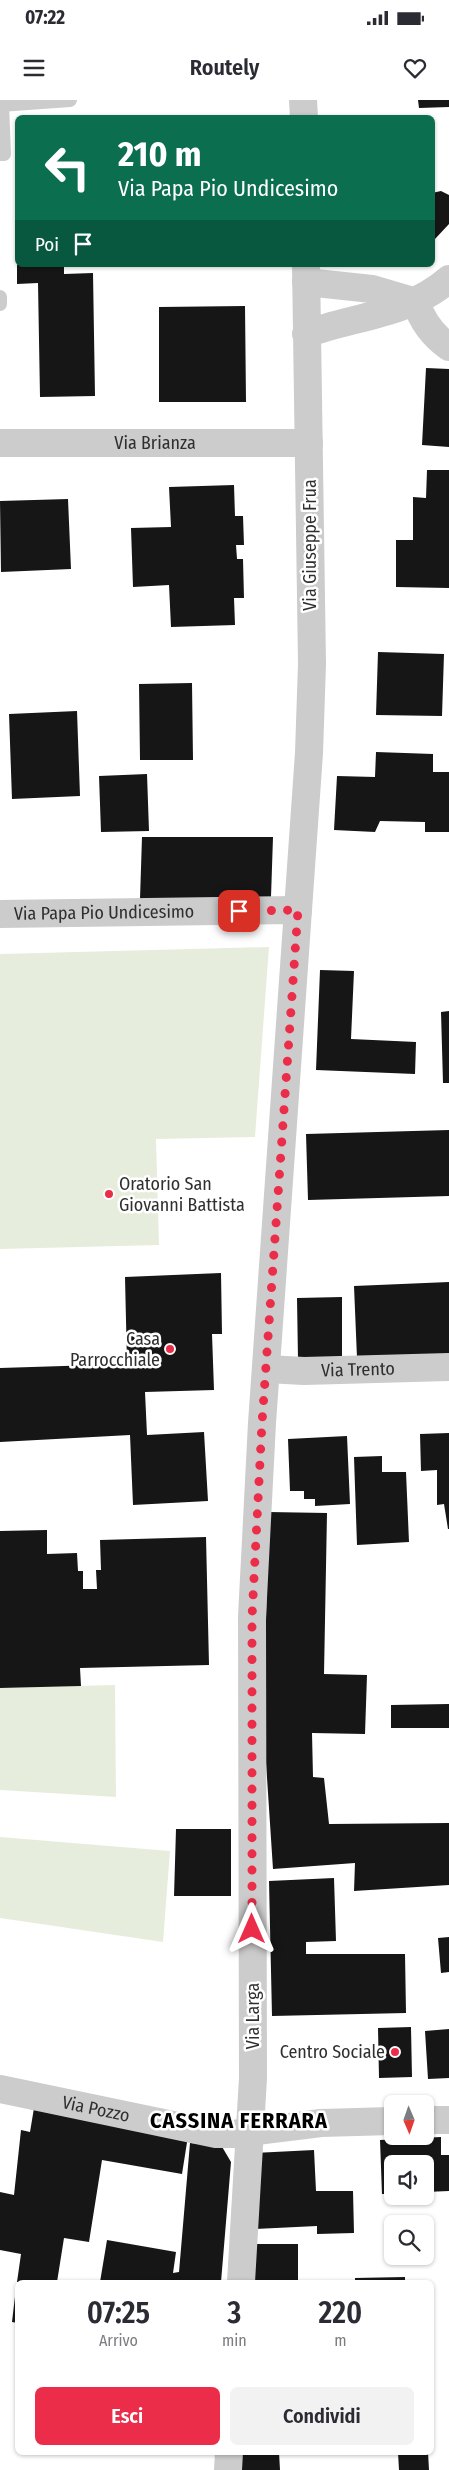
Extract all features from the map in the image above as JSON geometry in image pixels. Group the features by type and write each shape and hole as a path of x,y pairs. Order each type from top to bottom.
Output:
{"street":[{"path":"303,100 304,115"},
{"path":"306,274 372,289 416,302"},
{"name":"Via Giuseppe Frua","path":"298,910 309,753 312,664 306,274"},
{"path":"306,334 334,323 375,315 416,302 449,279"},
{"path":"416,302 420,316 430,330 449,347"},
{"name":"Via Brianza","path":"0,444 309,442"},
{"name":"Via Papa Pio Undicesimo","path":"0,914 298,910"},
{"name":"Via Larga","path":"241,2280 253,2078 252,1617 298,910"},
{"name":"Via Trento","path":"267,1369 304,1371 449,1367"},
{"name":"Via Pozzo","path":"0,2089 216,2134 313,2124 384,2121"},
{"path":"434,2120 449,2120"},
{"path":"228,2470 229,2455"}],"lane":[{"path":"0,154 4,154 1,105 70,100"},
{"path":"0,297 0,304"}],"green space":[{"path":"269,947 255,1137 156,1139 159,1245 0,1249 0,954"},
{"path":"115,1685 116,1797 0,1790 0,1688"},
{"path":"0,1837 170,1851 163,1942 0,1918"}],"building":[{"path":"418,100 449,100 449,107 419,108"},
{"path":"441,191 449,195 449,224 435,239 435,192"},
{"path":"17,267 64,267 64,274 93,273 95,396 40,397 38,283 17,284"},
{"path":"245,306 246,402 159,402 159,307"},
{"path":"426,368 449,369 449,447 422,445"},
{"path":"427,470 449,470 449,588 396,587 396,540 413,540 413,497 426,498"},
{"path":"234,485 235,516 243,516 244,545 236,545 237,559 243,559 244,598 234,598 235,625 171,627 169,585 133,587 131,528 171,527 169,487"},
{"path":"68,499 71,569 1,572 0,501"},
{"path":"378,652 444,654 442,716 376,715"},
{"path":"192,683 193,760 140,760 139,684"},
{"path":"77,711 80,796 12,799 9,714"},
{"path":"376,752 433,754 433,772 449,772 449,832 425,832 425,822 380,821 375,832 334,830 337,776 375,777"},
{"path":"147,774 149,831 101,832 99,776"},
{"path":"142,837 273,837 271,897 140,899"},
{"path":"320,970 354,971 351,1039 416,1042 415,1074 316,1070"},
{"path":"449,1011 449,1083 443,1083 441,1012"},
{"path":"449,1130 449,1196 308,1200 306,1134"},
{"name":"Casa Parrocchiale","path":"221,1273 222,1334 212,1334 214,1390 145,1392 147,1435 204,1432 208,1501 133,1505 130,1435 0,1442 0,1368 127,1364 125,1277"},
{"path":"449,1282 449,1354 357,1358 354,1286"},
{"path":"342,1297 342,1360 298,1360 297,1298"},
{"path":"449,1433 448,1529 444,1504 437,1505 437,1470 421,1471 420,1434"},
{"path":"347,1436 350,1504 315,1506 315,1499 304,1499 304,1491 290,1491 288,1439"},
{"path":"382,1456 382,1472 406,1472 409,1542 357,1545 354,1457"},
{"path":"268,1512 327,1513 324,1674 367,1675 365,1734 312,1733 313,1777 324,1778 329,1824 449,1823 449,1885 354,1891 355,1863 273,1869 264,1732"},
{"path":"47,1530 47,1554 77,1553 78,1571 83,1571 83,1589 97,1589 96,1570 101,1570 100,1540 206,1537 209,1665 80,1668 81,1686 0,1688 0,1531"},
{"path":"449,1704 449,1728 391,1728 391,1705"},
{"path":"176,1829 231,1829 231,1896 174,1896"},
{"path":"334,1878 336,1941 306,1942 306,1954 405,1954 406,2013 272,2016 269,1881"},
{"path":"449,1937 449,1972 441,1973 438,1938"},
{"name":"Centro Sociale","path":"411,2027 412,2077 379,2078 378,2028"},
{"path":"449,2029 449,2078 428,2079 425,2031"},
{"path":"34,2108 188,2136 182,2174 102,2160 89,2242 64,2238 57,2280 17,2280 21,2254 0,2250 0,2192 14,2195 21,2130 30,2132"},
{"path":"434,2137 441,2137 441,2155 449,2155 449,2191 434,2192 434,2155 384,2155 384,2194 382,2194 380,2140 384,2140 384,2145 434,2145"},
{"path":"190,2143 221,2145 231,2162 221,2280 100,2280 107,2240 176,2252 173,2273 179,2272"},
{"path":"314,2150 316,2191 353,2191 354,2233 317,2234 317,2226 255,2229 252,2153"},
{"path":"249,2244 298,2244 298,2280 250,2280"},
{"path":"405,2277 405,2280 355,2280 355,2278"},
{"path":"15,2296 15,2322 12,2322"},
{"path":"240,2455 279,2455 280,2470 241,2470"},
{"path":"398,2455 428,2455 429,2470 399,2470"}],"place":[{"name":"Oratorio San Giovanni Battista","path":"109,1194"},
{"name":"Casa Parrocchiale","path":"170,1349"},
{"name":"Centro Sociale","path":"395,2052"}],"district":[{"name":"CASSINA FERRARA","path":"239,2120"}],"route":[{"path":"239,911 298,910 262,1423 252,1617 252,1929"}]}
